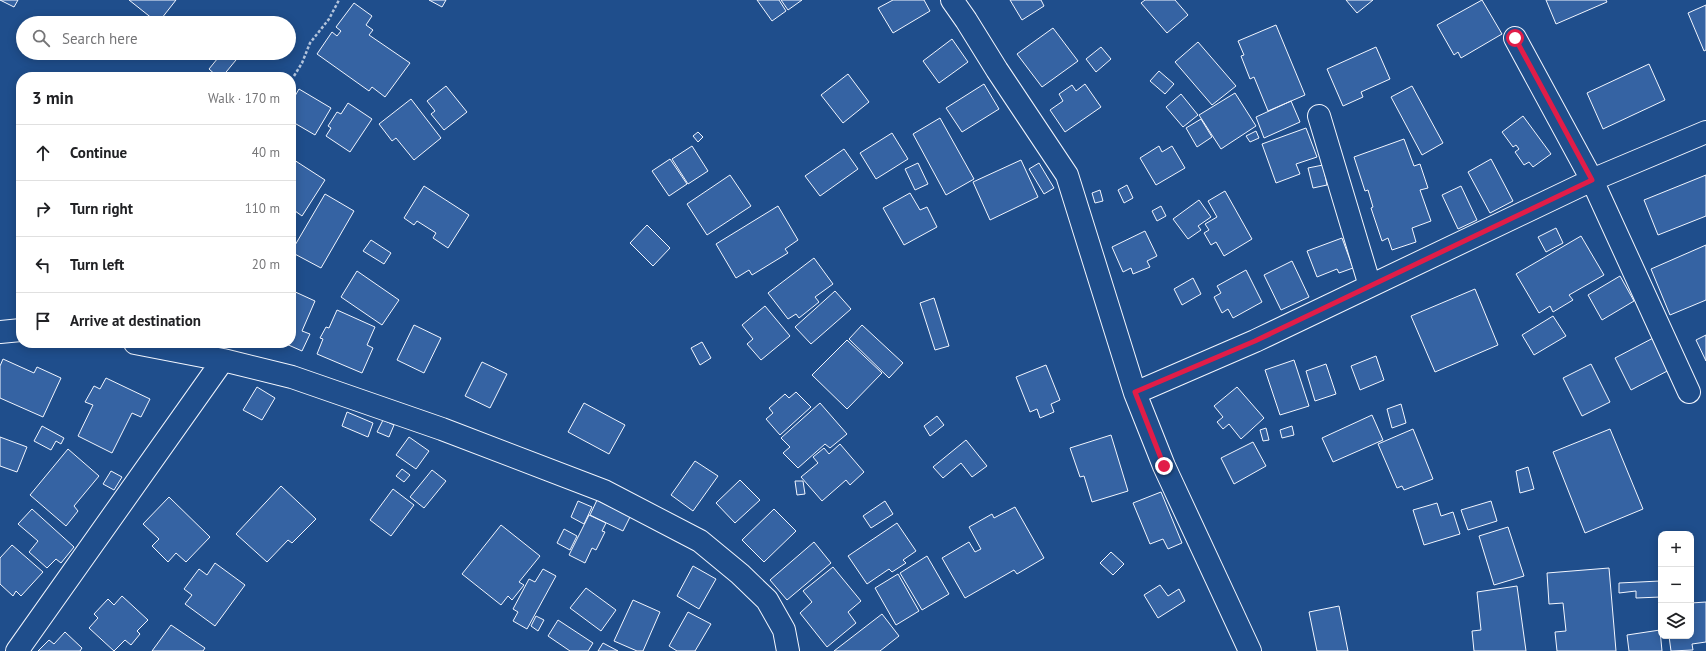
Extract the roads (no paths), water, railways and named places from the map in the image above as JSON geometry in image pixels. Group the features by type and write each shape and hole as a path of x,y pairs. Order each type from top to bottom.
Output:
{"street":[{"path":"952,0 1067,175 1135,392 1164,466 1250,651"},
{"path":"1515,38 1592,180 1689,392"},
{"path":"1319,116 1370,286"},
{"path":"1135,392 1255,341 1592,180 1706,132"},
{"path":"0,332 16,330"},
{"path":"161,348 223,360 292,377 449,432 604,491 700,541 740,574 767,600 784,630 788,651"},
{"path":"17,651 223,360"}]}
